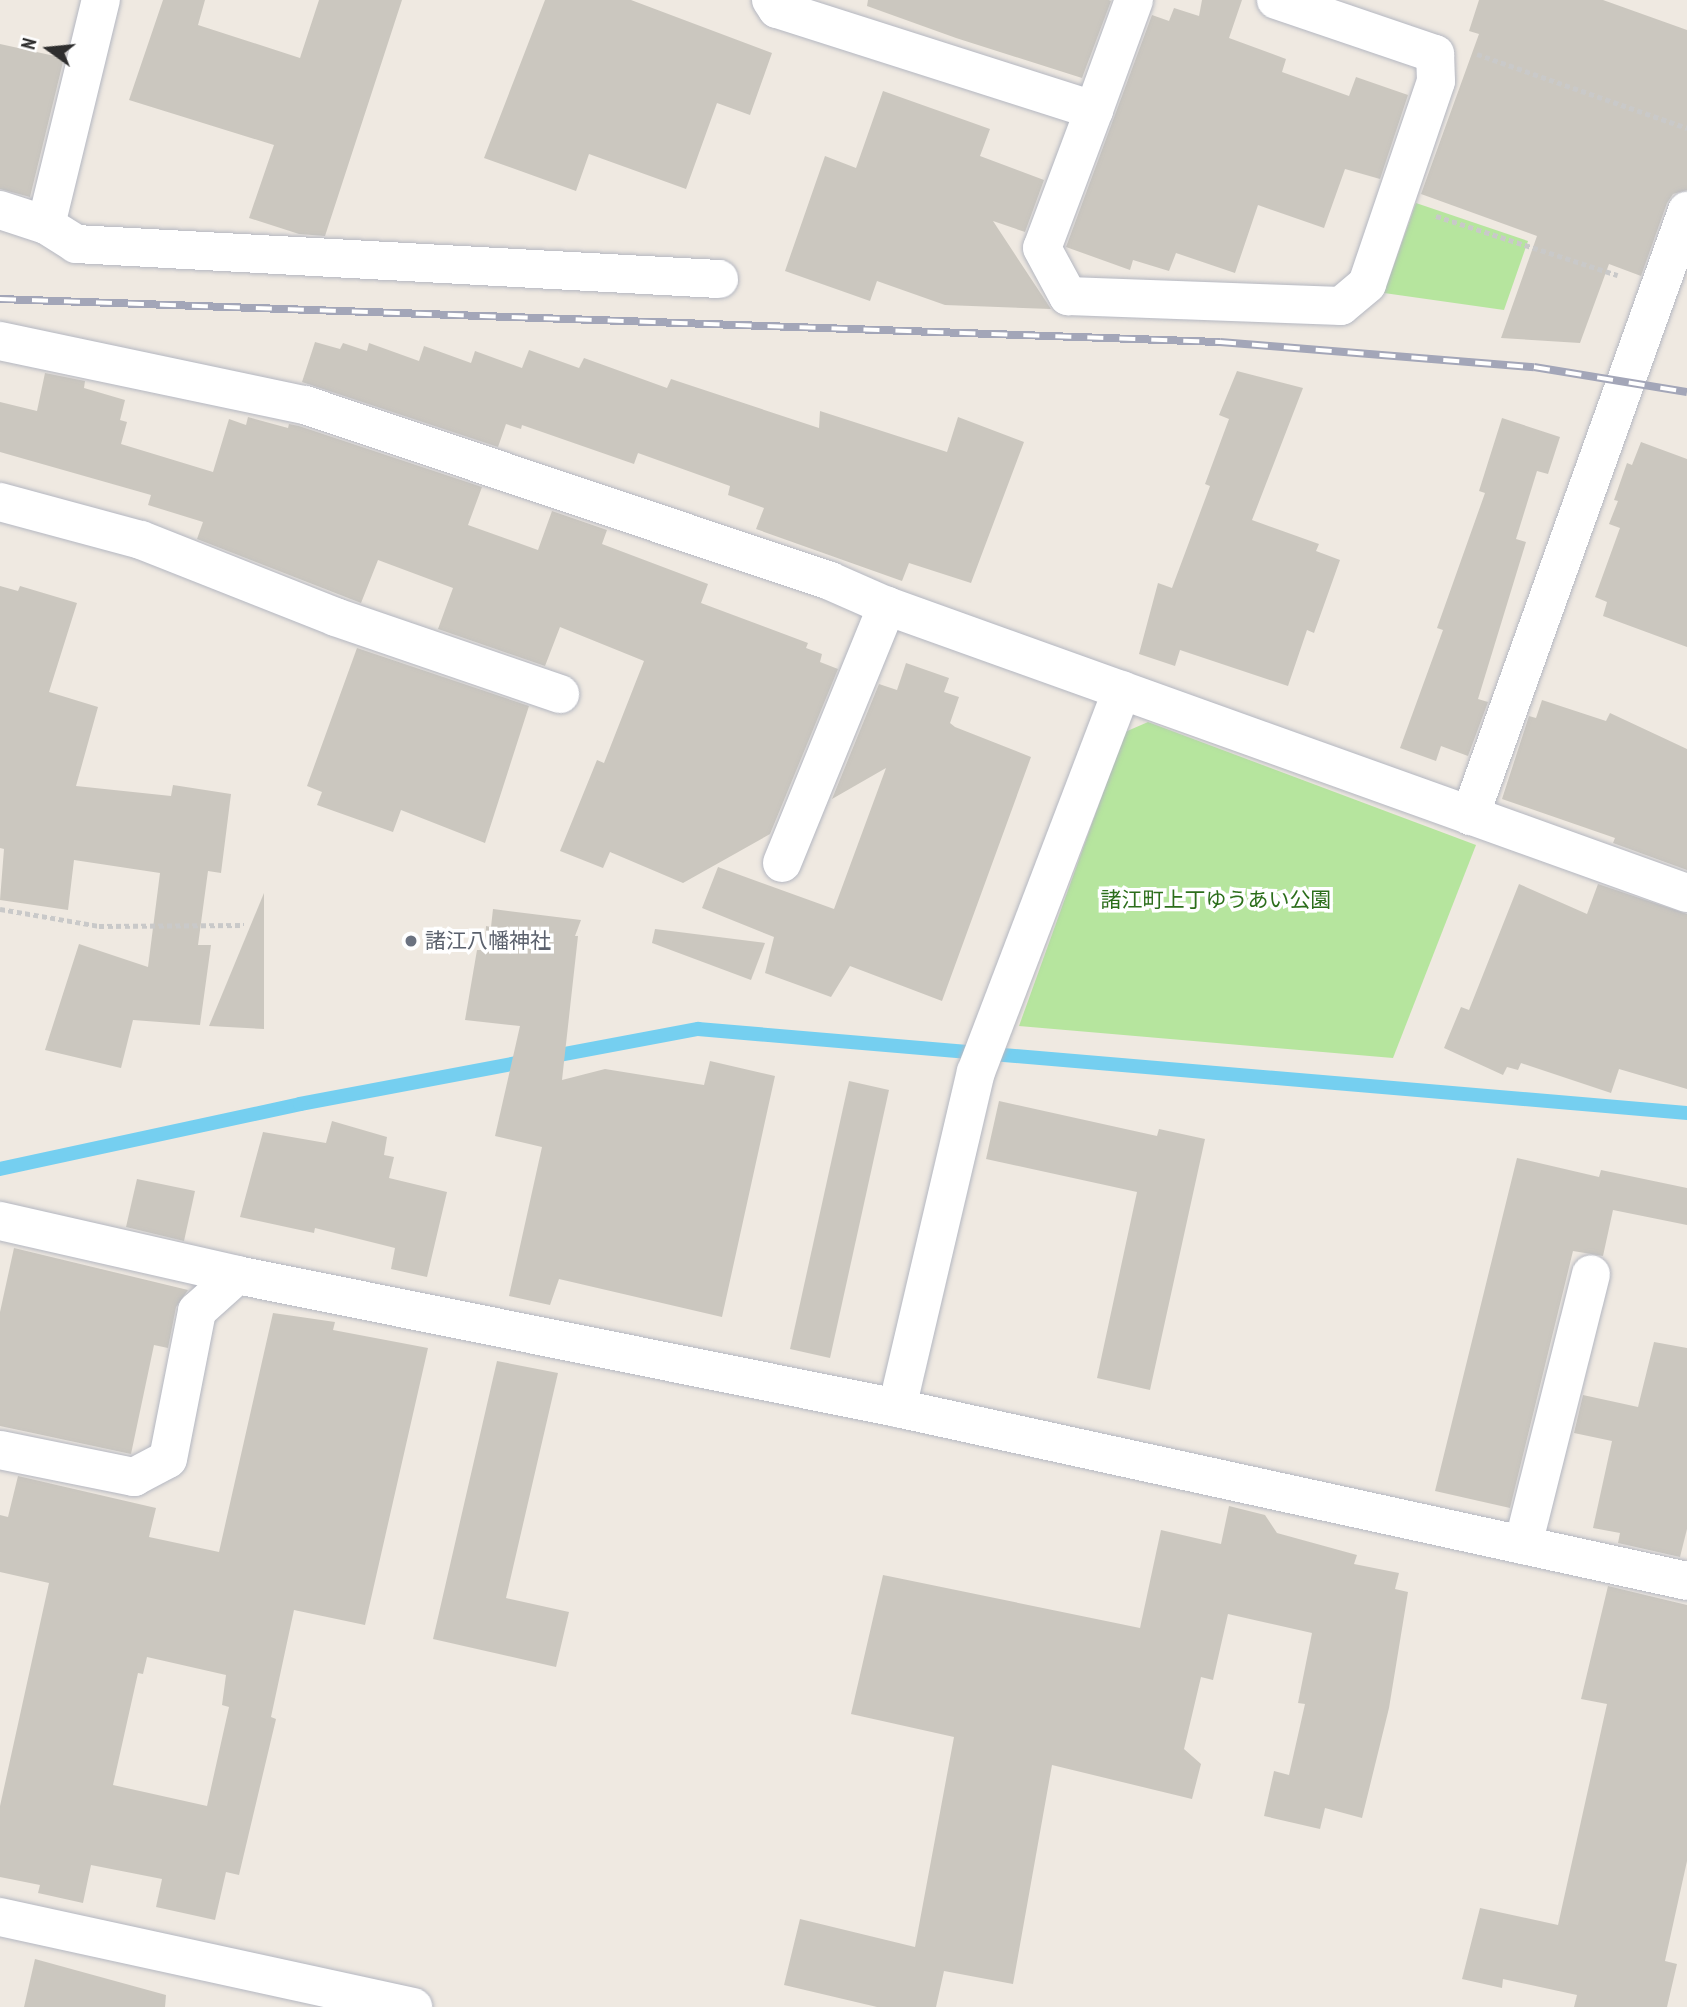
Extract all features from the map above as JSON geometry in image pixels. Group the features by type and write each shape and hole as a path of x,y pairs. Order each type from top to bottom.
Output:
{"street":[{"path":"46,225 102,0"},
{"path":"771,0 777,9 1094,110"},
{"path":"1134,0 1042,248 1068,296 1341,306 1367,284 1436,81 1434,54 1276,0"},
{"path":"0,210 46,225 76,244 719,279"},
{"path":"1470,816 1687,211"},
{"path":"0,341 305,405 830,581 887,606 1687,893"},
{"path":"0,502 141,540 335,617 560,694"},
{"path":"782,863 887,606"},
{"path":"897,1408 976,1072 1122,690"},
{"path":"0,1221 237,1275 897,1408 1687,1581"},
{"path":"1523,1545 1591,1274"},
{"path":"0,1450 134,1477 168,1459 197,1311 237,1275"},
{"path":"0,1917 413,2007"}],"path":[{"path":"1434,54 1453,45 1687,128"},
{"path":"1396,202 1659,289"},
{"path":"0,909 99,926 244,925"}],"green space":[{"path":"1416,203 1528,241 1504,310 1384,293"},
{"name":"諸江町上丁ゆうあい公園","path":"1148,722 1476,845 1393,1058 1019,1026 1125,732"}],"building":[{"path":"163,0 205,0 198,25 300,58 319,0 402,0 325,236 299,234 249,218 274,145 129,100"},
{"path":"545,0 631,0 772,53 750,115 717,103 686,189 589,154 576,191 484,158"},
{"path":"868,0 1111,1 1082,78 867,6"},
{"path":"1202,0 1242,0 1229,38 1286,59 1282,72 1349,96 1356,77 1408,95 1380,179 1345,169 1324,228 1258,205 1235,273 1176,253 1169,271 1133,260 1130,270 1066,247 1152,15 1169,21 1174,8 1199,16"},
{"path":"1479,0 1603,0 1687,30 1687,190 1673,194 1667,203 1641,276 1609,264 1580,343 1501,338 1537,236 1421,194 1479,34 1469,31"},
{"path":"0,44 64,58 30,197 0,189"},
{"path":"883,91 990,129 980,156 1044,180 1025,232 993,221 1051,309 945,305 877,281 870,301 785,271 825,156 856,168"},
{"path":"315,342 340,349 343,343 367,351 369,343 419,361 424,346 471,363 475,351 522,368 529,350 579,368 584,358 667,388 671,379 819,428 820,411 947,452 958,417 1024,442 971,583 909,563 902,581 756,529 764,508 728,495 730,486 638,453 634,464 522,425 521,429 506,424 498,447 302,382"},
{"path":"1237,371 1303,388 1252,520 1319,544 1316,551 1340,560 1314,633 1307,630 1288,686 1180,650 1175,666 1139,654 1158,583 1172,588 1210,486 1205,484 1229,419 1219,415"},
{"path":"45,373 85,381 84,388 125,400 120,420 127,422 121,444 213,472 229,419 246,425 248,417 288,428 289,424 299,426 482,487 468,525 538,550 552,511 607,530 602,544 708,584 701,603 808,643 806,648 822,654 820,662 838,669 770,834 683,883 610,852 603,868 560,851 597,760 604,763 644,661 560,627 545,666 438,629 453,588 378,560 361,603 197,539 203,522 148,505 151,495 0,452 0,402 37,411"},
{"path":"1502,418 1560,437 1548,474 1537,471 1516,539 1526,542 1478,699 1488,702 1468,756 1441,746 1436,761 1400,748 1443,630 1437,628 1485,493 1479,491"},
{"path":"1641,442 1687,459 1687,647 1603,616 1607,602 1595,597 1620,528 1609,524 1618,501 1614,500 1627,463 1632,465"},
{"path":"0,586 18,591 20,586 77,603 49,692 98,707 76,786 171,796 173,785 231,794 221,873 208,871 198,945 211,945 200,1025 133,1020 121,1068 45,1050 79,944 148,967 160,873 74,860 68,910 0,900 4,849 0,848"},
{"path":"357,648 529,706 485,843 401,810 393,832 317,805 322,792 307,786"},
{"path":"906,663 949,678 944,692 959,697 950,723 955,727 1031,757 942,1001 850,966 831,997 765,973 774,937 702,908 718,867 834,909 886,768 832,799 879,684 897,690"},
{"path":"1542,700 1606,721 1610,713 1687,749 1687,870 1613,843 1615,838 1502,799 1529,716 1536,718"},
{"path":"1519,884 1587,914 1598,884 1687,914 1687,1089 1619,1069 1611,1093 1521,1063 1518,1070 1507,1067 1503,1075 1444,1048 1461,1007 1469,1010"},
{"path":"264,893 264,1029 209,1026"},
{"path":"493,909 581,920 575,936 578,936 562,1080 605,1069 704,1085 710,1061 775,1076 722,1317 559,1279 550,1305 509,1296 542,1147 495,1136 520,1026 465,1020 477,950 485,950 486,926 491,927"},
{"path":"655,929 765,943 751,980 652,943"},
{"path":"849,1081 889,1090 830,1358 790,1349"},
{"path":"999,1101 1157,1136 1159,1129 1205,1139 1150,1390 1097,1378 1137,1192 986,1159"},
{"path":"332,1121 387,1137 384,1155 394,1157 389,1178 447,1192 427,1277 391,1269 395,1248 315,1228 314,1233 240,1217 263,1132 326,1143"},
{"path":"1517,1158 1599,1177 1601,1170 1687,1188 1687,1225 1613,1210 1603,1256 1573,1251 1510,1508 1435,1491"},
{"path":"137,1179 195,1191 184,1241 126,1227"},
{"path":"14,1248 188,1290 176,1307 168,1348 154,1345 131,1454 0,1426 0,1312"},
{"path":"273,1313 335,1322 333,1330 428,1348 365,1625 294,1610 271,1717 276,1719 239,1875 226,1872 215,1920 156,1907 162,1879 91,1865 83,1903 38,1893 40,1885 0,1877 0,1806 49,1583 0,1572 0,1515 8,1517 18,1476 156,1508 149,1537 219,1552","holes":["147,1657 226,1675 222,1705 229,1707 207,1806 113,1785 138,1673 143,1674"]},
{"path":"1654,1342 1687,1348 1687,1529 1680,1557 1618,1543 1620,1533 1593,1528 1612,1441 1574,1433 1583,1395 1638,1407"},
{"path":"497,1361 558,1373 506,1598 569,1612 556,1667 433,1639"},
{"path":"1229,1506 1265,1515 1277,1533 1357,1555 1354,1564 1399,1573 1395,1589 1408,1592 1389,1708 1362,1818 1325,1808 1320,1829 1264,1816 1274,1771 1289,1775 1305,1704 1298,1703 1312,1633 1228,1614 1213,1680 1201,1677 1184,1749 1201,1764 1192,1799 1052,1765 1013,1984 944,1971 936,2007 877,2007 784,1985 800,1919 915,1947 954,1737 851,1714 883,1575 1140,1628 1161,1530 1221,1544"},
{"path":"1608,1586 1687,1605 1687,1861 1665,1961 1677,1964 1667,2007 1574,2007 1577,1995 1503,1979 1502,1988 1462,1979 1480,1908 1558,1925 1607,1704 1581,1699"},
{"path":"35,1959 166,1995 165,2007 24,2007"}],"waterway":[{"path":"0,1169 300,1104 698,1029 1687,1113"}],"railway":[{"path":"0,299 1220,342 1534,367 1687,392"}],"place":[{"name":"諸江八幡神社","path":"411,941"}]}
